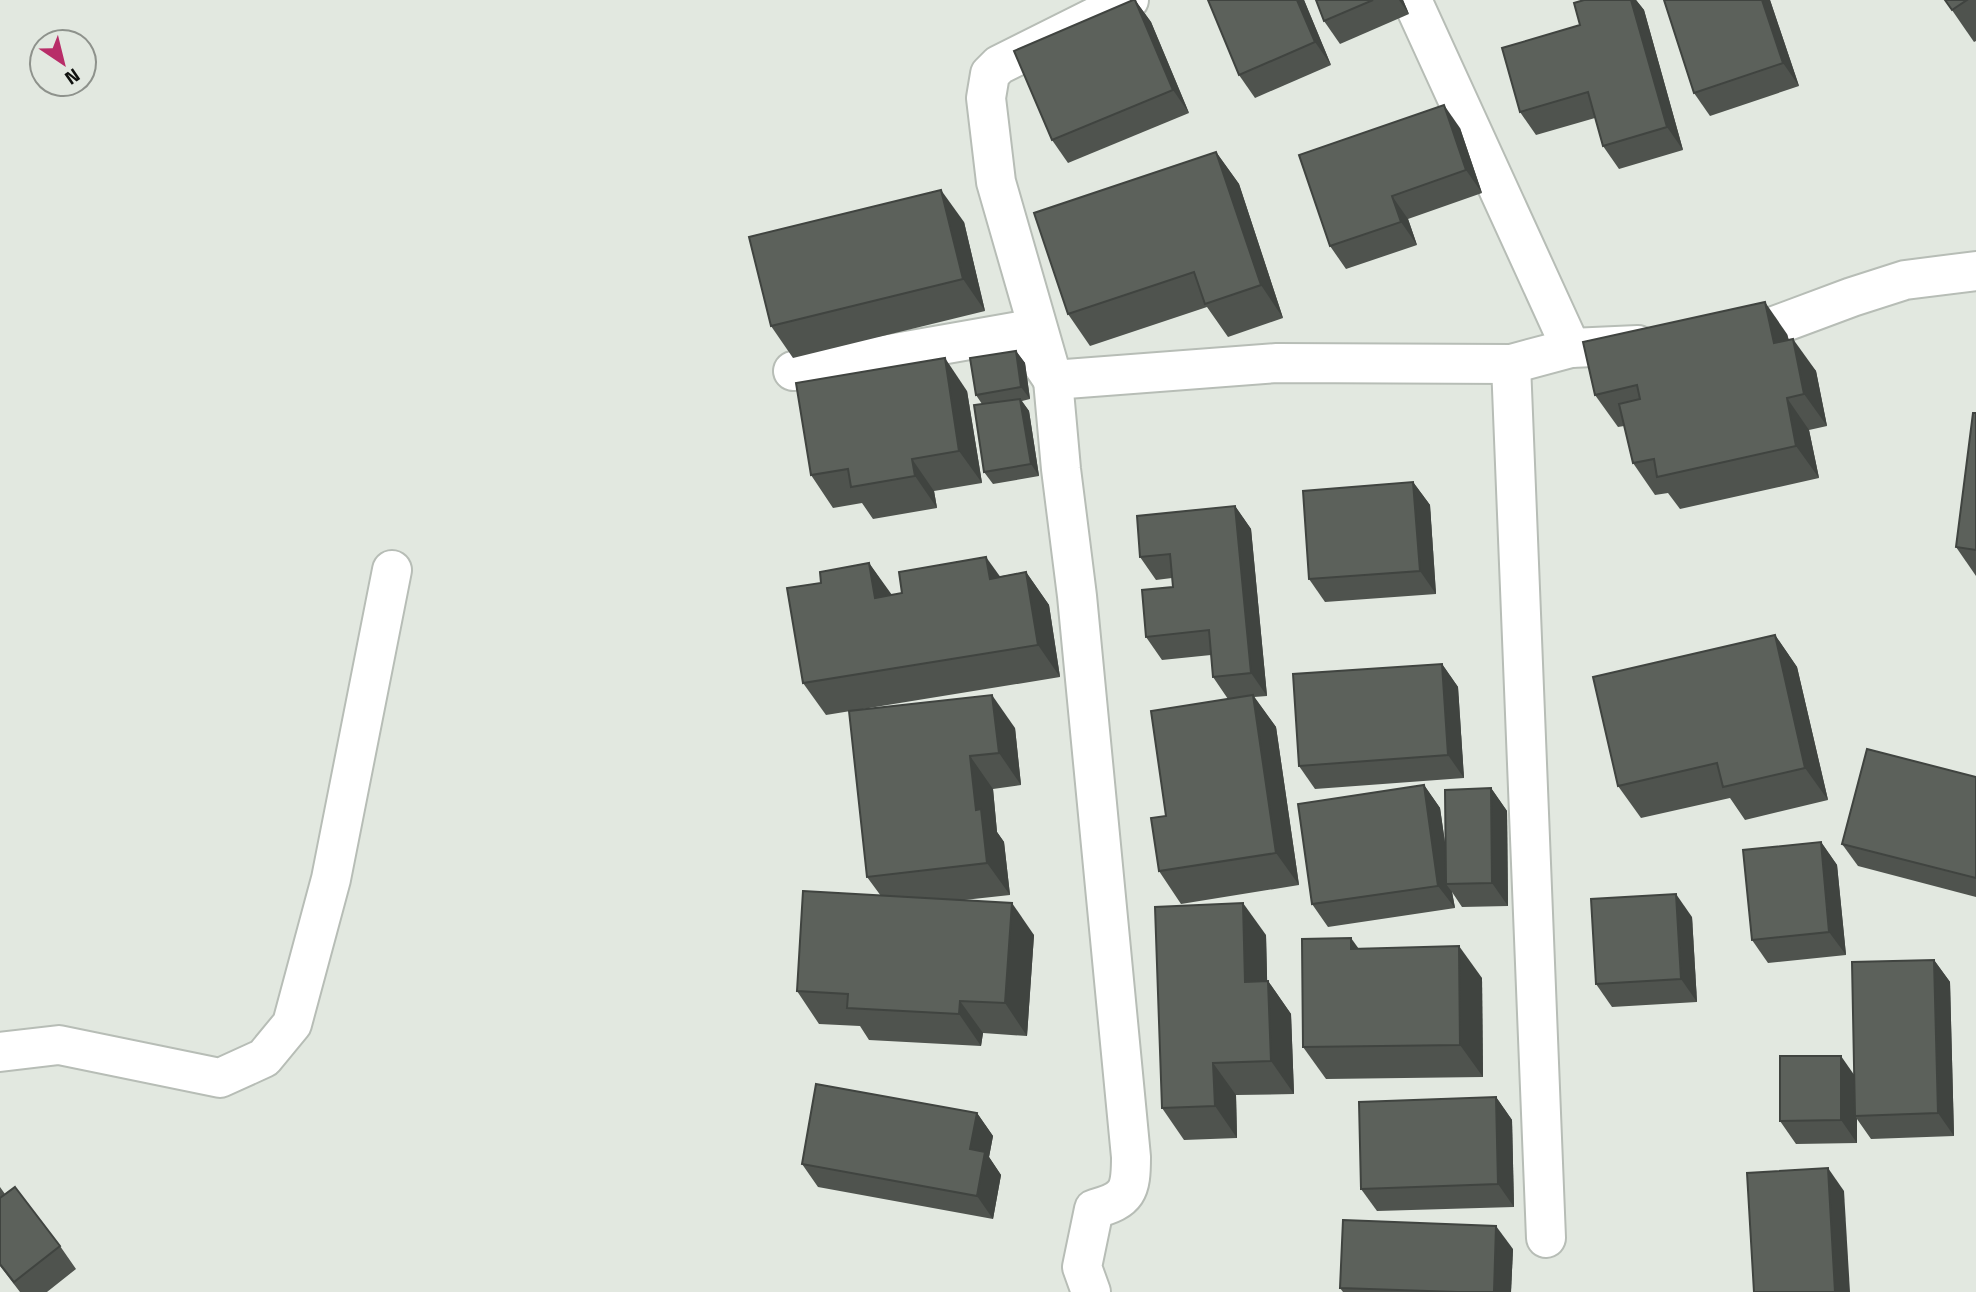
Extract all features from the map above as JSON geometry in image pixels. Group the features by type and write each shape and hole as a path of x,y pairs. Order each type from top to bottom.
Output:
{"street":[{"path":"1091,1292 1082,1268 1094,1209 1112,1204 1122,1197 1130,1185 1131,1157 1053,380 996,182 986,98 990,74 999,65 1129,0"},
{"path":"1412,0 1571,348"},
{"path":"1053,380 1277,363 1511,364 1571,348 1686,343 1766,329 1905,280 1976,271"},
{"path":"793,371 1020,331 1053,380"},
{"path":"1511,364 1546,1238"},
{"path":"0,1052 60,1045 220,1078 264,1058 292,1024 331,879 392,570"}],"building":[{"path":"1133,0 1173,90 1052,140 1014,51"},
{"path":"1208,0 1297,0 1315,42 1239,75"},
{"path":"1316,0 1373,0 1324,21"},
{"path":"1584,0 1631,0 1667,127 1603,146 1588,92 1520,112 1502,48 1580,25 1574,3"},
{"path":"1664,0 1762,0 1783,63 1694,93"},
{"path":"1945,0 1967,0 1952,10"},
{"path":"1444,105 1466,170 1392,196 1401,222 1330,246 1299,155"},
{"path":"1216,152 1261,285 1205,304 1194,272 1068,314 1034,213"},
{"path":"941,190 963,279 771,326 749,237"},
{"path":"1765,302 1774,343 1793,339 1804,394 1787,398 1796,446 1657,477 1654,459 1633,463 1619,404 1640,399 1637,385 1595,395 1583,342"},
{"path":"1016,351 1021,387 976,395 970,358"},
{"path":"945,358 959,451 912,459 915,476 851,487 848,469 811,475 796,383"},
{"path":"1020,399 1031,464 984,472 974,405"},
{"path":"1973,413 1976,413 1976,550 1956,547"},
{"path":"1413,482 1420,571 1309,579 1303,491"},
{"path":"1235,506 1251,673 1213,677 1209,630 1146,637 1142,590 1173,587 1170,554 1140,557 1137,516"},
{"path":"986,557 990,579 1026,572 1038,645 803,683 787,588 821,583 820,572 869,563 875,598 902,593 899,572"},
{"path":"1775,635 1805,768 1723,787 1717,763 1618,786 1593,677"},
{"path":"1442,664 1448,755 1299,766 1293,674"},
{"path":"992,695 999,753 970,756 976,810 981,809 987,863 867,877 849,711"},
{"path":"1253,695 1276,853 1159,871 1151,818 1166,816 1151,711"},
{"path":"1867,749 1976,777 1976,878 1842,844"},
{"path":"1424,785 1438,886 1312,904 1298,804"},
{"path":"1491,788 1492,883 1446,884 1445,790"},
{"path":"1821,842 1829,932 1752,940 1743,850"},
{"path":"803,891 1012,903 1005,1003 960,1001 959,1014 847,1008 848,994 797,991"},
{"path":"1676,894 1681,979 1596,984 1591,899"},
{"path":"1243,903 1245,982 1268,981 1271,1061 1213,1063 1215,1106 1162,1108 1155,907"},
{"path":"1351,938 1351,949 1459,946 1460,1045 1303,1047 1302,939"},
{"path":"1934,960 1938,1113 1855,1116 1852,962"},
{"path":"1780,1056 1841,1056 1841,1120 1780,1121"},
{"path":"816,1084 977,1113 970,1149 985,1152 977,1196 802,1164"},
{"path":"1496,1097 1498,1184 1361,1189 1359,1102"},
{"path":"1828,1168 1835,1292 1754,1292 1747,1173"},
{"path":"15,1187 60,1246 14,1282 0,1264 0,1198"},
{"path":"1343,1220 1496,1226 1494,1292 1340,1288"}]}
